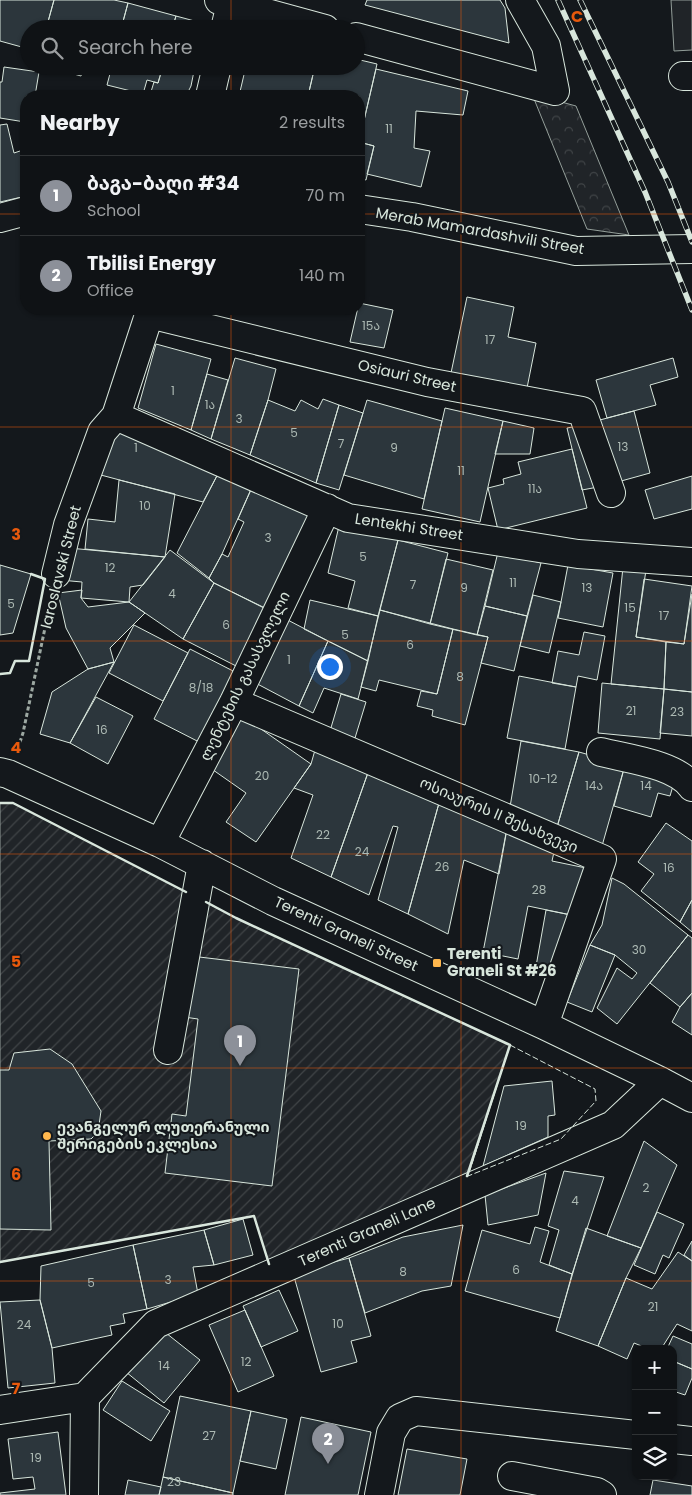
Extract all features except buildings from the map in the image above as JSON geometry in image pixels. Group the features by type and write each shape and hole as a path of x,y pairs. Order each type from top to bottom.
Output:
{"street":[{"path":"365,39 555,92 546,46 520,0"},
{"path":"225,11 275,20"},
{"path":"211,90 215,75"},
{"name":"Merab Mamardashvili Street","path":"365,210 412,217 576,251 692,249"},
{"path":"0,218 20,213"},
{"name":"Iaroslavski Street","path":"56,574 68,525 102,432 116,416 149,315"},
{"name":"Osiauri Street","path":"166,315 427,382 582,411 611,493"},
{"name":"Lentekhi Street","path":"116,416 348,518 578,554 692,562"},
{"name":"ლენტეხის გასასვლელი","path":"160,843 234,702 327,508"},
{"name":"ოსიაურის II შესახვევი","path":"234,702 602,859 544,1025"},
{"path":"601,752 672,770 686,779 692,787"},
{"name":"Terenti Graneli Street","path":"4,773 160,843 273,901 544,1025 660,1080 692,1098"},
{"path":"168,1050 202,864"},
{"name":"Terenti Graneli Lane","path":"85,1397 156,1324 613,1125 660,1080"},
{"path":"0,1410 85,1397 84,1495"},
{"path":"379,1495 391,1433 400,1418 416,1410 632,1435"},
{"path":"677,1439 692,1441"},
{"path":"512,1476 596,1492 602,1495"}],"path":[{"name":"Iaroslavski Street","path":"4,773 23,733 56,574"}],"green space":[{"path":"671,0 692,0 692,50 674,51"},
{"path":"532,94 576,106 629,235 587,229"},
{"path":"0,803 13,803 236,918 510,1045 468,1176 270,1267 254,1216 0,1262"}],"railway":[{"path":"558,0 645,192 692,310"},
{"path":"580,0 668,182 692,242"}],"fence":[{"path":"0,803 13,803 186,892"},
{"path":"206,902 236,918 510,1045 467,1176"},
{"path":"510,1045 595,1089 596,1101 561,1139 468,1176 510,1045"},
{"path":"0,1262 254,1216 269,1264"}],"wall":[{"path":"0,674 10,673 15,661 29,661 45,579 31,574"},
{"path":"0,803 13,803 186,892"},
{"path":"206,902 236,918 510,1045 467,1176"},
{"path":"0,1262 254,1216 269,1264"}],"place":[{"name":"Terenti Graneli St #26","path":"437,963"},
{"name":"ბაგა-ბაღი #34","path":"240,1066"},
{"name":"ევანგელურ ლუთერანული შერიგების ეკლესია","path":"47,1136"},
{"name":"Tbilisi Energy","path":"328,1464"}]}
